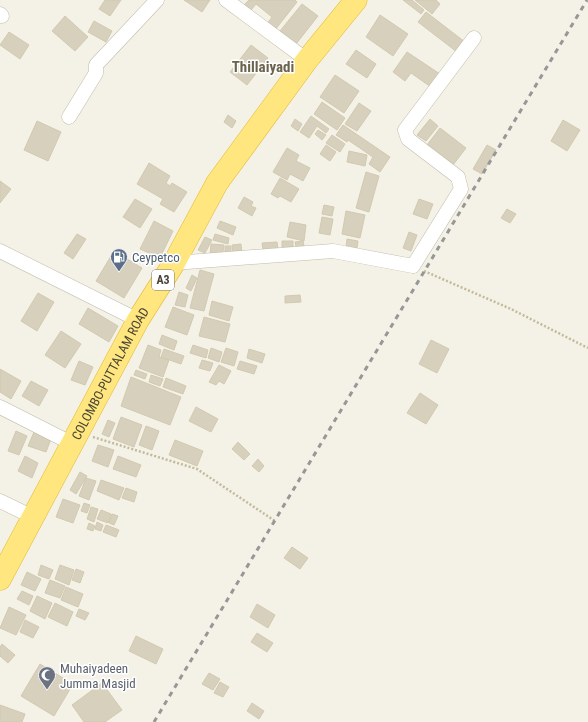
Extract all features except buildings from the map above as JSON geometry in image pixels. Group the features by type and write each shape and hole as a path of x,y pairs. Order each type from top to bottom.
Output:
{"highway":[{"name":"COLOMBO-PUTTALAM ROAD","path":"0,579 74,437 138,320 174,263 217,183 307,60 356,0"}],"street":[{"path":"69,117 96,73 96,65 157,0"},
{"path":"226,0 307,60"},
{"path":"174,263 333,251 413,266 461,189 458,177 408,139 406,130 474,38"},
{"path":"0,251 138,320"},
{"path":"0,407 74,437"},
{"path":"0,501 32,517"}],"path":[{"path":"413,266 511,309 588,348"},
{"path":"74,437 197,469 275,521"}],"railway":[{"path":"154,722 587,0"}],"place":[{"name":"Ceypetco","path":"119,272"},
{"name":"Muhaiyadeen Jumma Masjid","path":"47,690"}],"district":[{"name":"Thillaiyadi","path":"263,67"}]}
